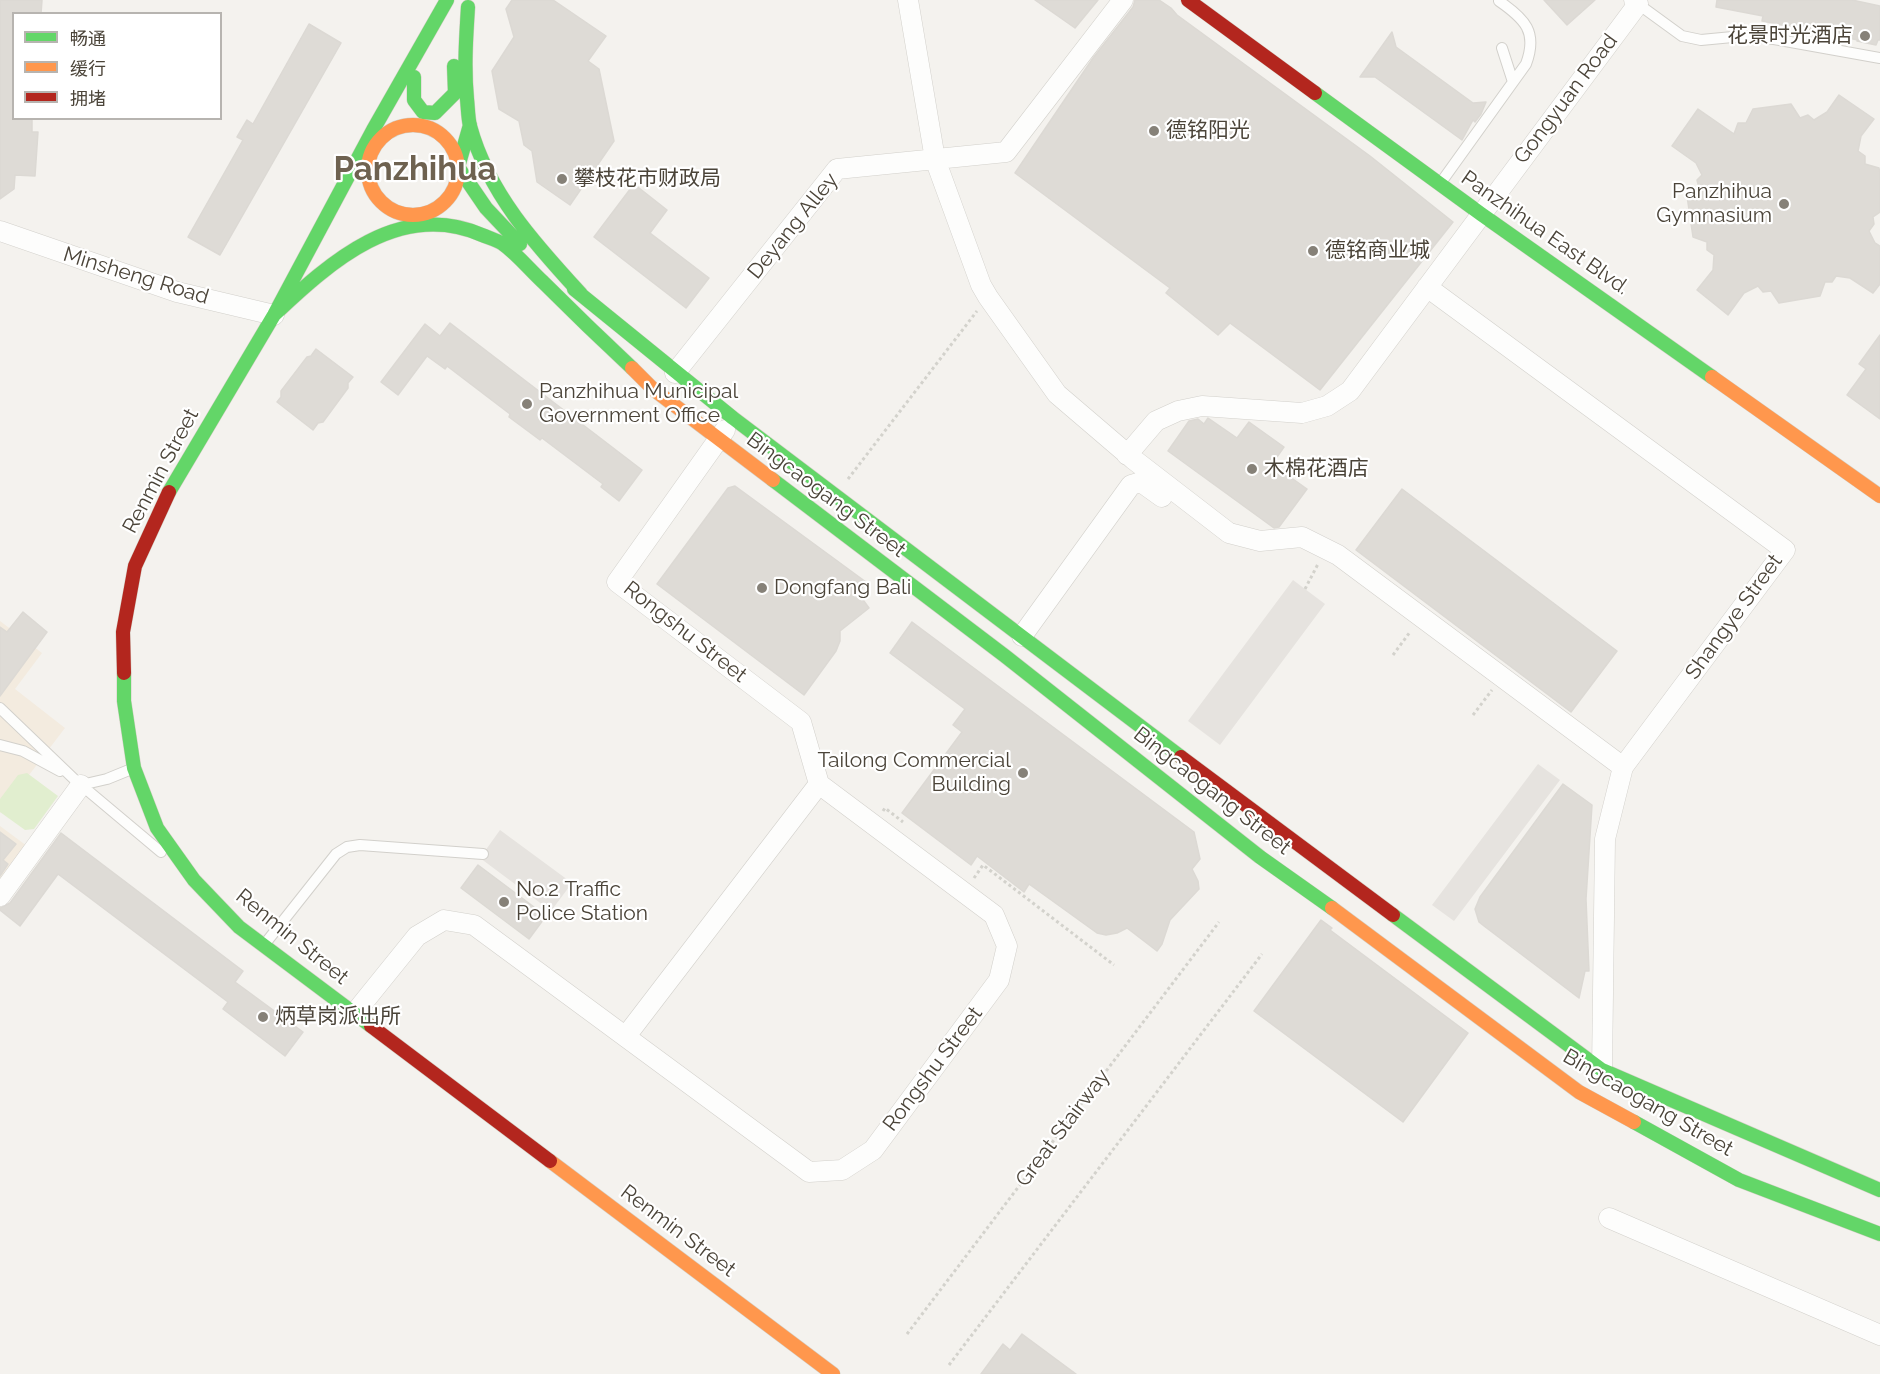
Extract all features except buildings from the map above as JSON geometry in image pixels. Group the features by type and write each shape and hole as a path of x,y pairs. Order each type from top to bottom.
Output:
{"main road":[{"path":"304,257 447,0"},
{"name":"Panzhihua East Blvd.","path":"1188,0 1440,183 1490,203 1880,496"},
{"path":"304,257 373,150 414,77 466,2"},
{"path":"414,77 414,100 423,112 435,113 456,93 453,57 466,2"},
{"path":"466,2 464,67 470,125 482,158 496,187 517,219 543,253 583,296"},
{"path":"410,215 390,209 380,201 372,189 368,176 373,150 382,138 393,129 407,125 421,126 435,131 447,140 472,192 505,231 583,296"},
{"path":"304,286 331,255 358,238 410,215 429,213 441,206 450,196 457,182 458,167 470,125"},
{"path":"324,227 350,200"},
{"name":"Bingcaogang Street","path":"410,215 473,230 503,244 653,389 1005,656 1260,857 1314,894 1579,1092 1739,1180 1880,1234"},
{"path":"358,238 408,227 442,223"},
{"name":"Renmin Street","path":"274,315 358,238"},
{"name":"Renmin Street","path":"304,257 274,315 163,502 135,567 123,632 124,701 134,768 157,828 194,880 239,927 833,1374"},
{"name":"Bingcaogang Street","path":"583,296 733,418 1270,824 1602,1070 1880,1190"}],"street":[{"path":"908,0 935,159 988,297 1058,394 1127,455 1229,533 1260,541 1302,537 1338,555 1623,767"},
{"name":"Deyang Alley","path":"675,373 837,169 1006,152 1123,0"},
{"name":"Gongyuan Road","path":"1490,203 1636,2"},
{"path":"1127,455 1156,422 1178,411 1202,406 1302,413 1327,406 1350,391 1490,203"},
{"name":"Minsheng Road","path":"0,231 177,292 274,315"},
{"name":"Shangye Street","path":"1427,287 1785,550 1623,767 1605,839 1602,1070"},
{"name":"Rongshu Street","path":"354,1014 417,936 444,920 474,925 809,1172 842,1170 873,1150 999,980 1007,946 994,915 819,784 801,722 617,582 733,418"},
{"path":"1022,636 1131,485 1141,482 1216,537 1229,533"},
{"path":"0,896 77,782"},
{"path":"626,1036 819,784"},
{"path":"1609,1218 1880,1335"}],"lane":[{"path":"1440,183 1526,64 1531,51 1531,37 1526,24 1518,14 1499,1"},
{"path":"1636,2 1682,36 1701,40 1743,36 1774,39 1880,58"},
{"path":"1502,48 1513,82"},
{"path":"0,708 77,782 194,880"},
{"path":"0,745 23,751 77,782 107,779 134,768"},
{"path":"264,946 336,854 347,847 360,845 483,854"}],"path":[{"path":"835,495 988,297"},
{"path":"1393,655 1422,617"},
{"path":"1473,715 1502,676"},
{"path":"872,824 885,808 903,822"},
{"path":"965,872 974,879 983,865 1113,965"},
{"name":"Great Stairway","path":"908,1334 1219,922"},
{"path":"949,1365 1262,954"}],"shaded area":[{"path":"1293,580 1325,604 1220,745 1188,721"},
{"path":"0,621 42,653 15,689 65,728 0,813"},
{"path":"1538,764 1560,780 1454,921 1432,905"},
{"path":"0,826 27,846 0,881"},
{"path":"500,830 572,883 551,911 480,858"}],"green space":[{"path":"27,773 58,796 34,829 25,830 0,812 0,799 18,775"}],"traffic: fast":[{"path":"169,492 274,315 373,130 447,0"},
{"path":"468,7 466,87 469,123 478,150 501,196 515,217 581,294"},
{"path":"414,77 414,100 423,112 435,113 455,93 454,66"},
{"path":"1315,93 1481,214 1712,377"},
{"path":"470,125 458,167 486,208 520,244"},
{"path":"274,315 319,275 368,242 395,231 423,225 452,226 493,239 508,248 632,368"},
{"path":"574,289 733,418 1181,757"},
{"path":"773,480 1005,656 1260,857 1332,908"},
{"path":"124,673 124,701 134,768 157,828 194,880 239,927 371,1026"},
{"path":"1393,915 1602,1070 1880,1190"},
{"path":"1634,1122 1739,1180 1880,1234"}],"traffic: slow":[{"path":"413,125 430,129 445,138 454,153 458,170 454,187 445,202 430,211 413,215 396,211 381,202 372,187 368,170 372,153 381,138 396,129 413,125"},
{"path":"632,368 653,389 773,480"},
{"path":"1712,377 1880,496"},
{"path":"1332,908 1579,1092 1634,1122"},
{"path":"550,1161 833,1374"}],"traffic: jam":[{"path":"1188,0 1315,93"},
{"path":"124,673 123,632 135,566 169,492"},
{"path":"1181,757 1393,915"},
{"path":"371,1026 550,1161"}],"place":[{"name":"花景时光酒店","path":"1865,36"},
{"name":"德铭阳光","path":"1154,131"},
{"name":"攀枝花市财政局","path":"562,179"},
{"name":"Panzhihua Gymnasium","path":"1784,204"},
{"name":"德铭商业城","path":"1313,251"},
{"name":"Panzhihua Municipal Government Office","path":"527,404"},
{"name":"木棉花酒店","path":"1252,469"},
{"name":"Dongfang Bali","path":"762,588"},
{"name":"Tailong Commercial Building","path":"1023,773"},
{"name":"No.2 Traffic Police Station","path":"504,902"},
{"name":"炳草岗派出所","path":"263,1017"}],"district":[{"name":"Panzhihua","path":"415,170"}]}
